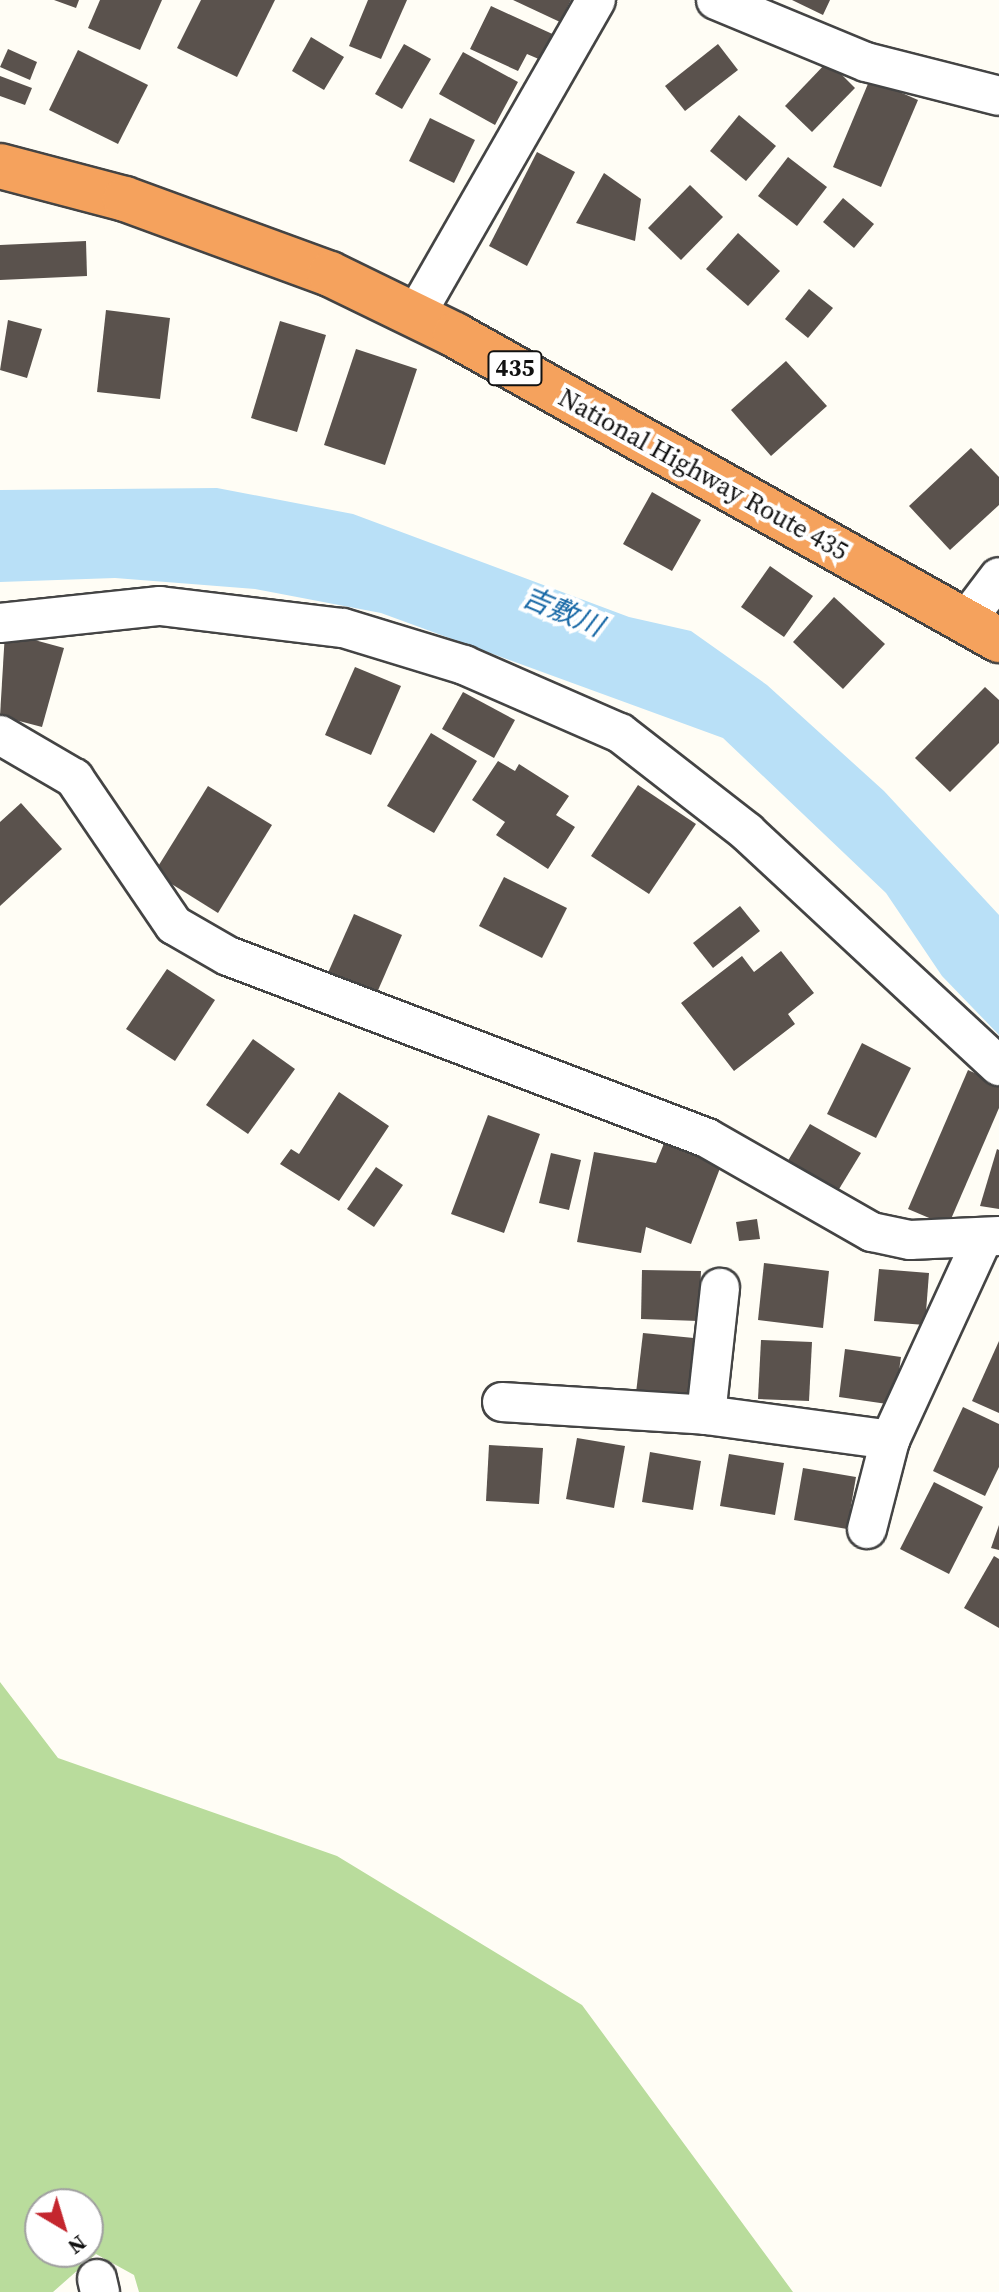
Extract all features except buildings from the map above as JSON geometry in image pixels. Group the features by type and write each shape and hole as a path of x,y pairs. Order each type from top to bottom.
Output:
{"highway":[{"name":"National Highway Route 435","path":"0,166 140,205 330,274 415,316 982,631"}],"street":[{"path":"415,316 596,0"},
{"path":"716,0 866,62 999,96"},
{"path":"982,631 999,577"},
{"path":"0,623 160,606 343,628 464,665 620,733 747,832 999,1066"},
{"path":"0,735 74,778 174,925 228,956 707,1138 872,1232 910,1240 991,1237 890,1440 867,1529"},
{"path":"706,1415 720,1288"},
{"path":"502,1402 545,1420 706,1415 890,1440"}],"green space":[{"path":"0,1682 58,1758 337,1856 582,2005 793,2292 139,2292 134,2275 104,2258 104,2188 24,2188 24,2268 80,2268 53,2292 0,2292"}],"water":[{"name":"吉敷川","path":"217,488 353,514 629,617 691,631 767,685 884,791 999,915 999,1035 942,976 886,893 723,738 381,613 255,589 115,578 0,582 0,490"}]}
